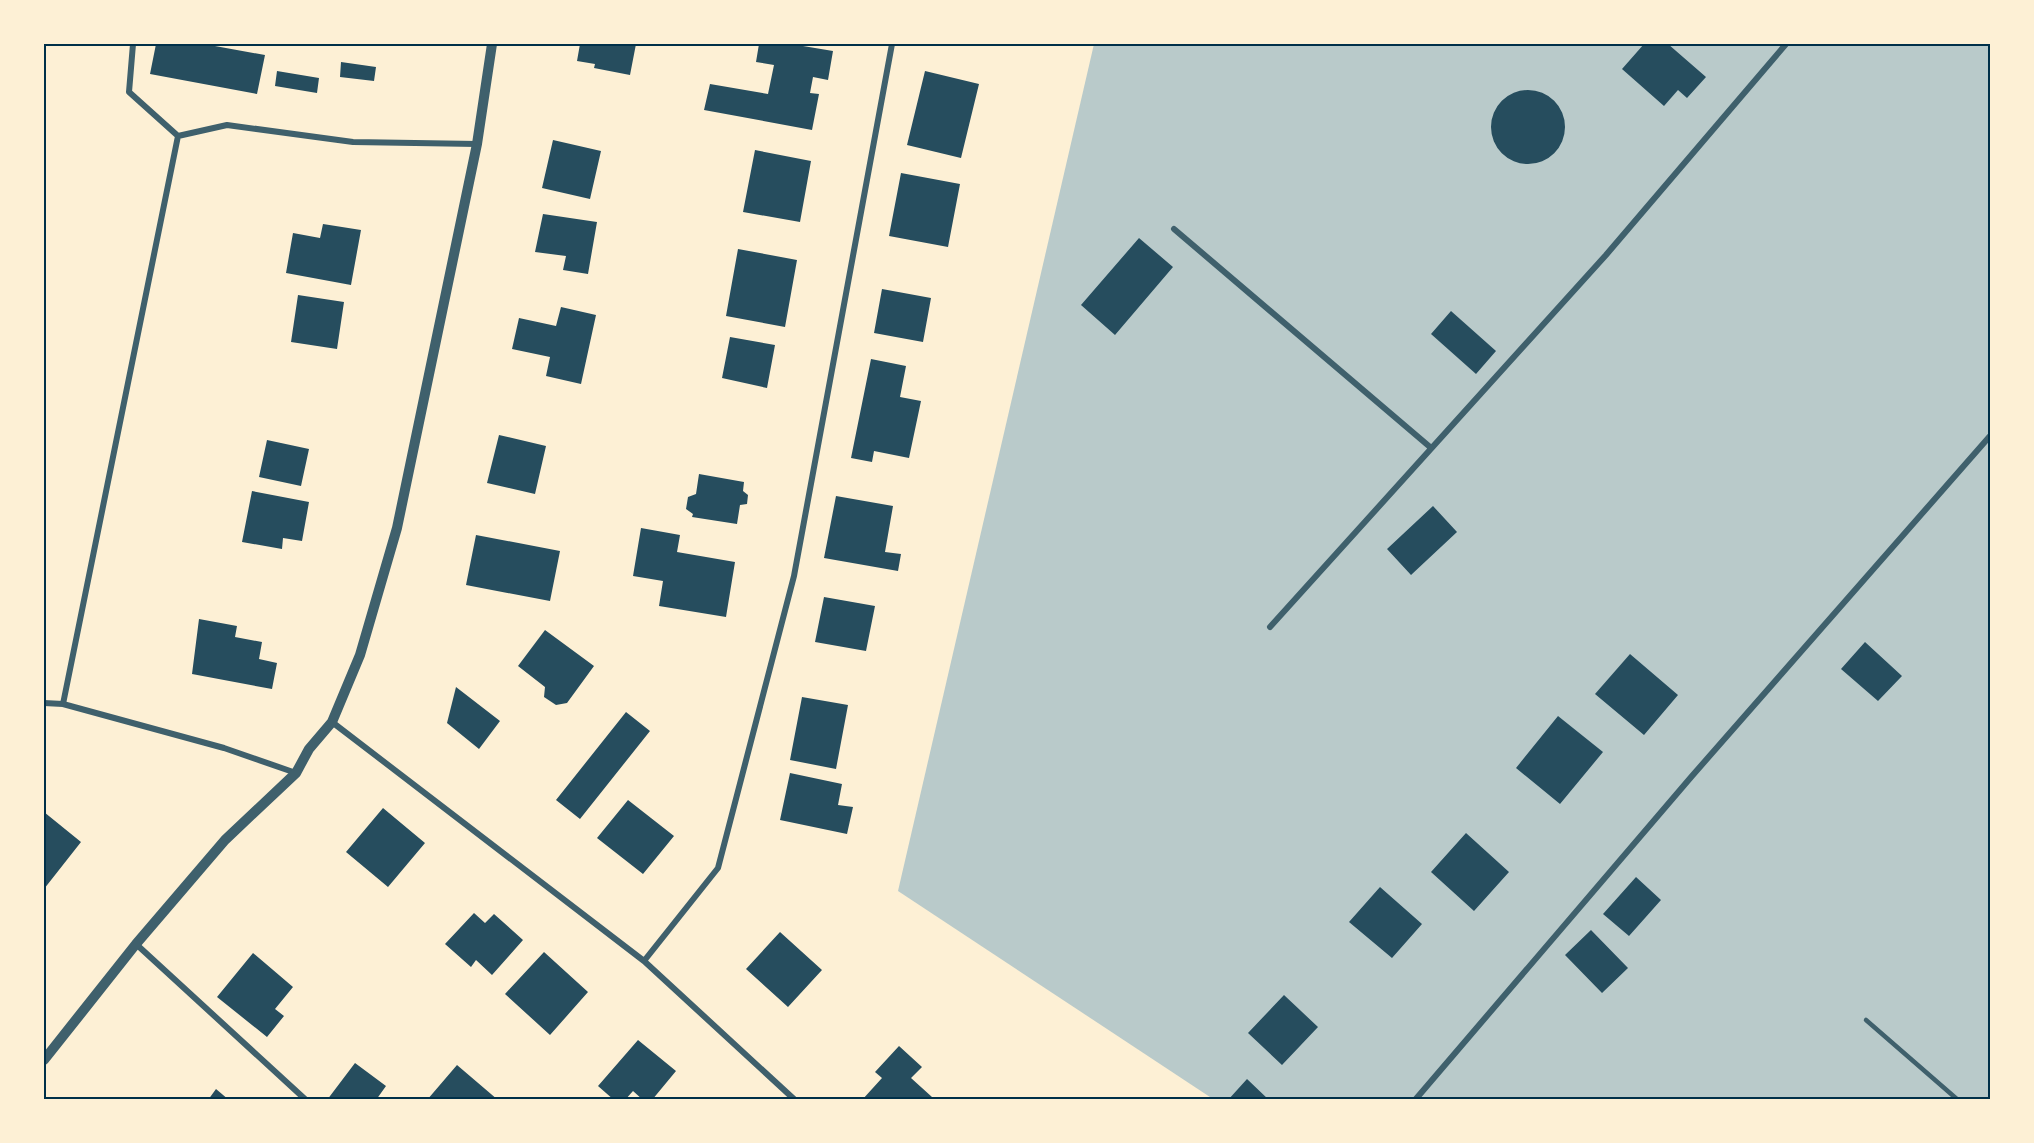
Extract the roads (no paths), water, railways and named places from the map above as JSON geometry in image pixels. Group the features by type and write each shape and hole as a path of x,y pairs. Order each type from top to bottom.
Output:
{"street":[{"path":"133,44 129,92 178,136"},
{"path":"44,1060 136,944 225,840 296,773 309,749 333,722 360,655 397,528 477,144 492,44"},
{"path":"644,961 718,868 794,576 891,44"},
{"path":"1270,627 1430,447 1606,255 1786,44"},
{"path":"178,136 227,125 353,142 477,144"},
{"path":"63,704 178,136"},
{"path":"1174,229 1430,447"},
{"path":"1415,1100 1692,776 1990,436"},
{"path":"44,703 63,704 224,748 296,773"},
{"path":"333,722 644,961 795,1100"},
{"path":"136,944 306,1100"}],"lane":[{"path":"1866,1020 1958,1100"}]}
